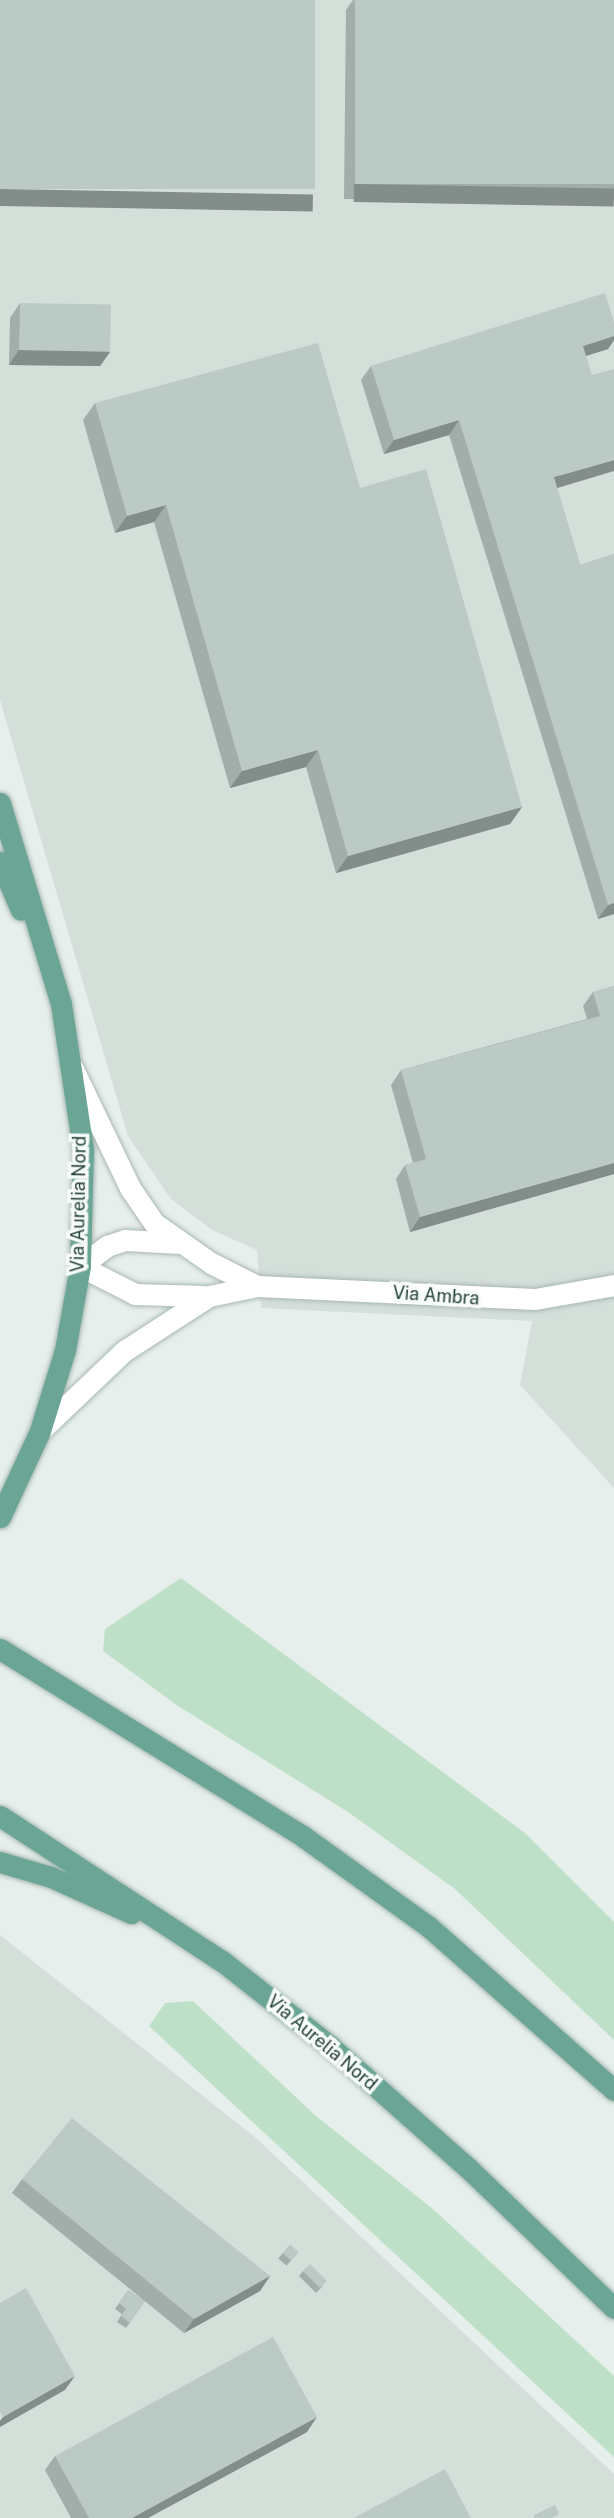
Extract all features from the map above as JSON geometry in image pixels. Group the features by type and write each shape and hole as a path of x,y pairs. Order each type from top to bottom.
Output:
{"main road":[{"name":"Via Aurelia Nord","path":"0,803 61,1004 83,1150 80,1266 65,1350 40,1431 0,1517"},
{"path":"0,862 17,904 43,944"},
{"path":"0,1648 304,1837 405,1910 547,2027 614,2090"},
{"name":"Via Aurelia Nord","path":"0,1816 189,1939 330,2046 468,2168 614,2308"},
{"path":"0,1861 51,1877 189,1939"}],"street":[{"path":"72,1068 139,1203 155,1223 185,1245 257,1286"},
{"path":"185,1245 161,1239 125,1240 107,1246 80,1266 135,1294 209,1296 257,1286"},
{"name":"Via Ambra","path":"257,1286 486,1299 536,1298 614,1285"},
{"path":"40,1431 124,1350 209,1296"}],"shaded area":[{"path":"0,0 614,0 614,1488 520,1385 532,1321 261,1308 257,1250 212,1230 171,1199 128,1136 0,700"},
{"path":"0,1935 256,2138 614,2474 614,2518 0,2518"}],"green space":[{"path":"181,1578 525,1833 614,1922 614,2040 455,1889 348,1812 178,1706 103,1651 105,1629"},
{"path":"193,2001 316,2116 433,2209 614,2376 614,2457 149,2026 165,2003"}],"building":[{"path":"0,0 315,0 315,189 0,189"},
{"path":"355,0 614,0 614,184 355,184"},
{"path":"605,293 614,322 614,336 583,346 592,375 614,369 614,460 554,477 580,565 614,554 614,903 608,905 459,420 394,440 371,366"},
{"path":"20,303 111,305 110,352 19,350"},
{"path":"318,343 360,488 426,469 522,807 348,856 318,750 242,771 166,505 127,516 95,403"},
{"path":"614,986 614,1163 420,1217 405,1165 426,1159 401,1070 600,1016 593,992"},
{"path":"72,2118 270,2276 194,2319 22,2179"},
{"path":"290,2245 298,2252 291,2261 283,2253"},
{"path":"310,2264 327,2281 320,2288 303,2271"},
{"path":"26,2288 75,2376 3,2417 0,2412 0,2303"},
{"path":"128,2290 145,2301 130,2323 121,2316 126,2309 119,2303"},
{"path":"273,2337 317,2417 132,2518 89,2518 55,2456"},
{"path":"445,2469 471,2518 354,2518"},
{"path":"555,2505 559,2514 552,2518 535,2518 534,2515"}]}
